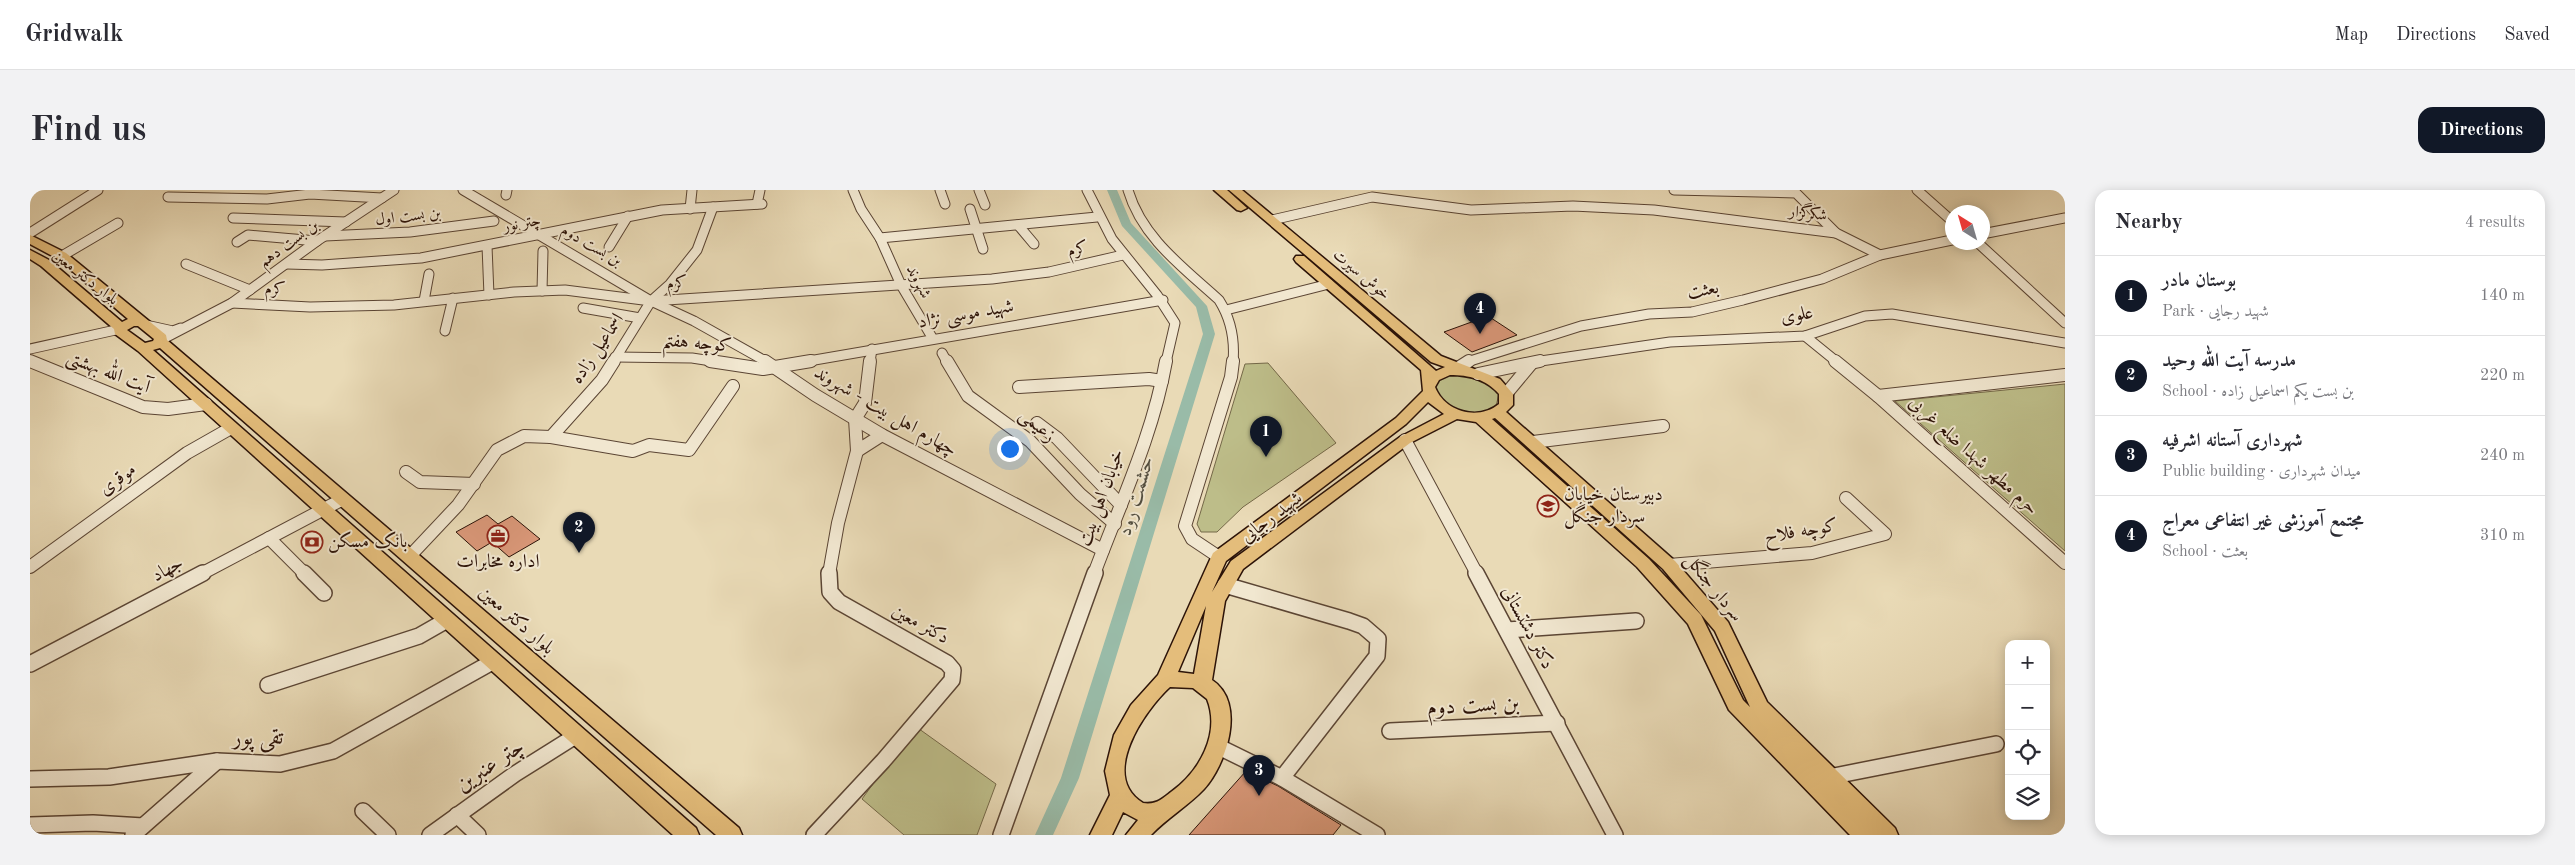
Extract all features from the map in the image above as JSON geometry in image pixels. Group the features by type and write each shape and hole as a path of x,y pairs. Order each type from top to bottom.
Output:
{"main road":[{"name":"خوش سیرت","path":"1220,190 1426,367 1430,372 1429,387"},
{"name":"خوش سیرت","path":"1237,190 1436,359 1475,373"},
{"name":"بلوار دکتر معین","path":"30,238 62,256 142,323 731,835"},
{"name":"بلوار دکتر معین","path":"30,254 45,262 132,342 143,348"},
{"path":"1378,326 1393,322"},
{"path":"120,329 127,324 142,323"},
{"path":"143,348 154,346 161,341"},
{"path":"143,348 230,428 688,835"},
{"name":"شهید رجایی","path":"1165,680 1219,557 1401,421 1429,387 1434,377 1448,371 1475,373"},
{"path":"1429,387 1438,405 1456,414 1480,417 1498,412 1506,405 1506,394 1495,382 1475,373"},
{"name":"سردار جنگل","path":"1498,412 1669,565 1722,627 1760,707 1887,835"},
{"name":"شهید رجایی","path":"1202,684 1216,601 1237,565 1404,440 1456,414"},
{"path":"1480,417 1643,563 1695,620 1736,705 1864,835"},
{"path":"1136,835 1161,812 1191,789 1206,770 1217,746 1220,725 1218,700 1210,688 1194,680 1165,680 1133,717 1122,741 1115,779 1120,796 1138,812 1147,814 1161,812"},
{"path":"1101,835 1120,796"}],"street":[{"path":"30,233 98,190"},
{"name":"بن بست دهم","path":"200,321 232,303 321,238 394,190"},
{"name":"بن بست دوم","path":"463,190 651,301"},
{"path":"690,208 692,190"},
{"name":"چتر نور","path":"287,264 322,265 421,258 540,236 628,216 690,208 760,204 760,190"},
{"name":"شهروند","path":"853,190 861,209 880,238 901,285 933,339"},
{"path":"940,190 945,204"},
{"path":"979,190 985,205"},
{"name":"خیابان اهل بیت","path":"1001,835 1103,550 1121,505 1162,381 1168,342 1175,323 1163,300 1123,255 1097,217 1087,190"},
{"path":"1128,190 1134,208 1146,227 1165,250 1219,300 1226,310 1233,334 1234,356 1231,376 1185,526 1192,539 1219,557"},
{"path":"1674,190 1796,193 1836,233 1880,255"},
{"path":"1917,190 1945,215"},
{"path":"168,197 267,199 310,192 382,198"},
{"name":"شکرگزار","path":"1272,220 1372,197 1471,210 1573,206 1654,210 1836,233"},
{"name":"اسماعیل زاده","path":"552,437 602,380 651,301 670,284 697,250 714,207"},
{"path":"970,209 983,249"},
{"path":"610,247 628,216"},
{"path":"880,238 1097,217"},
{"path":"233,218 346,222"},
{"path":"1990,232 2065,218"},
{"name":"بن بست اول","path":"237,242 248,235 321,238 367,237 494,221"},
{"path":"62,256 118,223"},
{"path":"1018,225 1034,244"},
{"name":"بعثت","path":"1458,368 1470,360 1581,326 1649,314 1692,312 1822,279 1880,255 1945,241"},
{"path":"487,246 489,294"},
{"path":"1986,250 2065,323"},
{"path":"542,291 543,251"},
{"name":"کرم","path":"232,303 310,307 424,301 489,294 565,290 651,301 992,280 1049,272 1123,255"},
{"path":"186,264 210,276 250,290"},
{"path":"424,301 429,274"},
{"path":"1226,310 1329,284"},
{"path":"446,331 452,298"},
{"name":"شهید موسی نژاد","path":"776,366 1163,300"},
{"name":"چهارم اهل بیت - شهروند","path":"651,301 694,321 776,366 882,435 1103,550"},
{"path":"583,308 640,318"},
{"name":"علوی","path":"1475,373 1531,364 1544,360 1670,342 1806,336 1865,316 1892,314 2065,344"},
{"path":"142,323 173,330 200,321"},
{"path":"161,341 200,321"},
{"path":"30,349 120,329"},
{"name":"حرم مطهر شهدا ضلع غربی","path":"1806,336 1878,396 2065,563"},
{"path":"1524,343 1544,360"},
{"path":"855,419 865,402 872,349"},
{"name":"زعیمی","path":"942,353 968,396 1030,441 1080,494 1114,524"},
{"name":"کوچه هفتم","path":"615,357 692,358 763,369 776,366"},
{"name":"آیت الله بهشتی","path":"30,361 143,407 168,409 206,404"},
{"path":"1506,394 1531,364"},
{"path":"1878,396 2065,375"},
{"path":"1018,387 1149,379 1162,381"},
{"path":"409,557 458,505 497,450 524,436 552,437 633,451 649,445 689,450 733,386"},
{"name":"دکتر معین","path":"814,835 882,762 952,680 953,670 947,663 841,603 831,593 828,582 838,516 857,451 855,419"},
{"path":"1037,423 1057,438 1121,505"},
{"path":"1533,442 1663,426"},
{"name":"موقری","path":"30,567 187,453 230,428"},
{"path":"857,451 868,442 882,435"},
{"name":"دکتر دشتستانی","path":"1404,440 1557,723 1614,835"},
{"path":"406,472 420,482 474,484"},
{"name":"کوچه فلاح","path":"1669,565 1812,553 1885,534 1846,498"},
{"name":"جهاد","path":"30,664 343,499"},
{"path":"269,538 324,593"},
{"path":"1225,585 1363,626 1378,640 1377,656 1282,778"},
{"path":"268,685 419,636 447,620"},
{"path":"1507,630 1636,621"},
{"name":"تقی پور","path":"30,779 109,777 217,761 280,764 333,751 494,661"},
{"name":"بن بست دوم","path":"1390,731 1557,723"},
{"name":"چتر عنبرین","path":"430,835 515,774 577,736"},
{"path":"1829,777 1996,744"},
{"path":"1217,746 1282,778 1372,832"},
{"path":"30,825 93,823 138,830 176,799 217,761"},
{"path":"363,810 388,835"},
{"path":"457,816 478,835"}],"green space":[{"path":"1268,363 1336,443 1243,507 1217,532 1201,532 1197,524 1245,364"},
{"path":"1450,375 1477,378 1488,384 1499,394 1496,406 1478,412 1460,411 1452,407 1439,395 1434,386 1442,377"},
{"path":"2065,384 2065,551 1895,401"},
{"path":"915,726 996,784 977,835 904,835 862,799"}],"building":[{"path":"1488,316 1517,335 1472,352 1444,332"},
{"name":"اداره مخابرات","path":"487,515 498,524 512,516 540,539 509,557 492,542 477,551 456,532"},
{"path":"1246,771 1278,786 1341,825 1333,835 1189,835"}],"waterway":[{"name":"حشمت رود","path":"1044,835 1070,778 1209,334 1201,306 1126,224 1112,190"}],"place":[{"name":"مجتمع آموزشی غیر انتفاعی معراج","path":"1480,334"},
{"name":"بوستان مادر","path":"1266,457"},
{"name":"دبیرستان خیابان سردار جنگل","path":"1548,506"},
{"name":"اداره مخابرات","path":"498,536"},
{"name":"بانک مسکن","path":"312,542"},
{"name":"مدرسه آیت الله وحید","path":"579,553"},
{"name":"شهرداری آستانه اشرفیه","path":"1259,796"}]}
